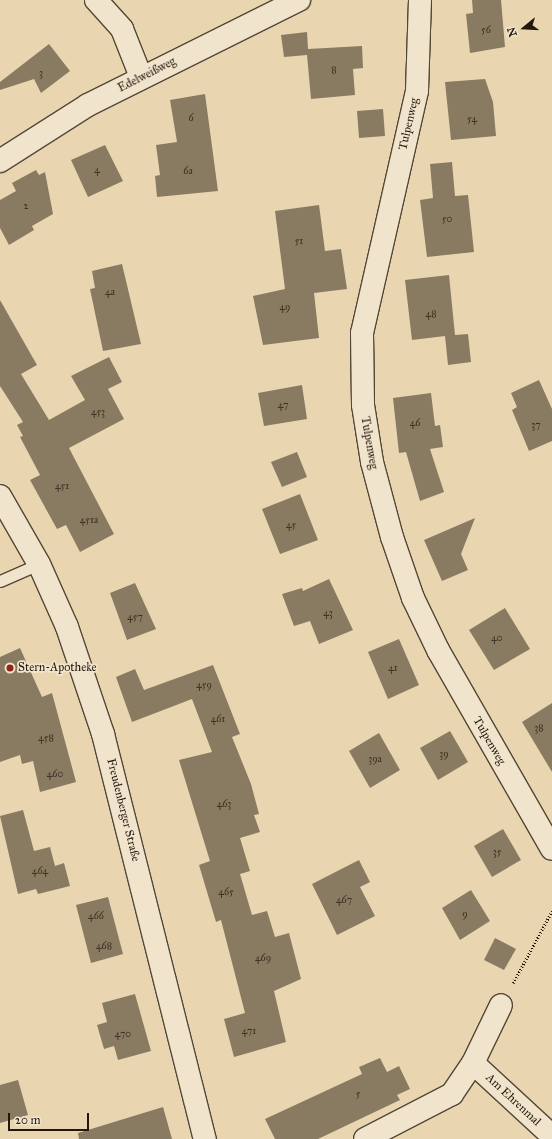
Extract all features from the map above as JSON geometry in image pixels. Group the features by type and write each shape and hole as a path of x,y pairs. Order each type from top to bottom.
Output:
{"street":[{"path":"96,0 122,30 141,77"},
{"name":"Edelweißweg","path":"0,161 88,105 141,77 299,0"},
{"name":"Tulpenweg","path":"420,0 417,91 362,333 363,406 372,462 392,537 413,598 438,650 552,849"},
{"name":"Freudenberger Straße","path":"0,496 39,564 67,627 104,734 205,1139"},
{"name":"Am Ehrenmal","path":"365,1139 452,1094 473,1063 500,1005"},
{"name":"Am Ehrenmal","path":"473,1063 552,1136"}],"lane":[{"path":"0,581 39,564"}],"path":[{"path":"500,1005 552,911"}],"building":[{"path":"472,0 501,0 505,47 470,53 466,14 473,13"},
{"path":"307,32 308,49 362,46 363,68 353,69 355,95 311,99 307,55 284,57 281,35"},
{"path":"49,44 70,71 41,93 34,79 0,90 0,82"},
{"path":"485,79 493,102 496,136 451,140 445,82"},
{"path":"205,94 218,191 157,197 155,176 160,175 156,145 177,142 170,100"},
{"path":"383,109 385,136 359,138 357,111"},
{"path":"105,145 123,181 88,197 71,160"},
{"path":"452,162 455,196 468,195 474,252 427,257 420,200 433,198 430,164"},
{"path":"36,170 39,175 45,172 53,214 32,226 34,230 9,245 0,228 0,200 16,191 12,183"},
{"path":"319,205 325,251 341,249 347,289 314,293 319,338 263,345 253,296 285,289 275,211"},
{"path":"122,264 141,344 103,351 90,289 95,288 92,271"},
{"path":"449,275 455,335 468,334 471,362 448,365 445,336 412,340 405,280"},
{"path":"0,300 37,365 21,374 49,420 85,400 71,376 109,357 122,382 108,389 124,419 69,448 114,534 80,552 66,525 57,529 30,480 40,475 20,437 23,436 17,425 23,422 0,386"},
{"path":"539,380 552,409 552,441 529,451 512,410 517,407 511,393"},
{"path":"302,385 307,419 264,426 258,393"},
{"path":"431,393 435,426 440,425 443,447 430,449 444,492 420,501 406,452 399,453 393,398"},
{"path":"297,452 307,477 282,487 271,462"},
{"path":"300,494 318,540 280,554 262,509"},
{"path":"475,518 461,554 468,570 442,581 424,540"},
{"path":"329,579 353,630 319,644 310,621 294,626 282,594 302,588 303,591"},
{"path":"135,583 156,629 127,640 110,593"},
{"path":"505,608 530,649 494,670 469,630"},
{"path":"399,639 419,685 388,699 368,652"},
{"path":"20,648 42,697 52,693 76,782 40,792 33,761 22,764 20,755 0,762 0,657"},
{"path":"213,665 240,734 232,737 251,784 259,814 254,815 260,832 240,838 250,871 240,874 252,915 267,911 275,937 289,933 301,979 274,991 286,1042 234,1057 224,1019 245,1013 221,920 216,922 199,865 210,861 179,760 212,752 192,699 132,722 116,677 135,669 144,690"},
{"path":"552,703 552,772 522,722"},
{"path":"450,731 468,762 438,780 420,748"},
{"path":"379,733 400,770 370,788 349,751"},
{"path":"23,810 34,851 50,847 55,866 64,863 70,886 38,894 36,889 18,894 0,816"},
{"path":"503,829 521,860 492,877 474,846"},
{"path":"359,860 370,882 360,887 375,916 337,935 312,884"},
{"path":"471,890 490,921 460,940 442,908"},
{"path":"108,897 123,954 91,963 76,905"},
{"path":"495,938 516,949 504,970 484,960"},
{"path":"135,994 151,1051 118,1060 114,1046 104,1049 97,1025 107,1022 102,1003"},
{"path":"380,1058 387,1072 399,1066 410,1089 397,1095 400,1100 318,1139 275,1139 265,1119 362,1074 359,1067"},
{"path":"18,1080 28,1115 0,1123 0,1085"},
{"path":"163,1107 172,1139 79,1139 78,1133"}],"place":[{"name":"Stern-Apotheke","path":"10,668"}]}
